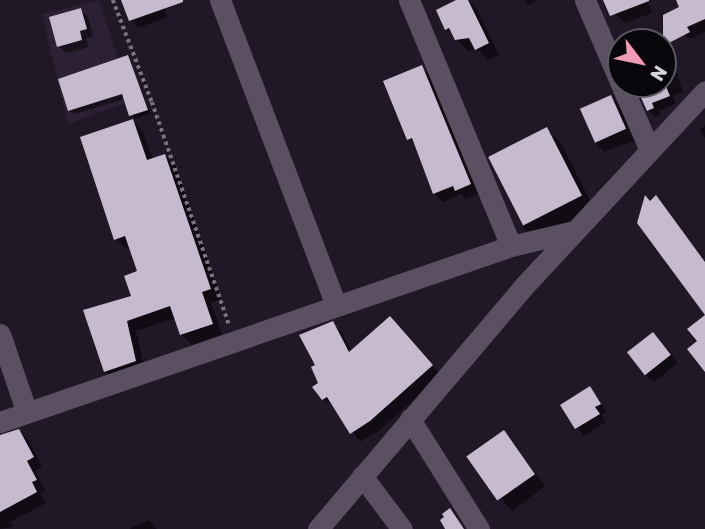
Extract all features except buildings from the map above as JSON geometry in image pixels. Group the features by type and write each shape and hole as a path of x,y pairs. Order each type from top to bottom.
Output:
{"street":[{"path":"220,0 336,305"},
{"path":"409,0 511,246"},
{"path":"585,0 607,51"},
{"path":"318,529 574,231 705,90"},
{"path":"627,98 649,148"},
{"path":"0,422 511,246 574,231"},
{"path":"0,334 27,413"},
{"path":"410,419 479,529"},
{"path":"362,476 402,529"}],"path":[{"path":"113,0 152,102 234,342"}],"shaded area":[{"path":"99,0 131,101 68,124 42,14"}]}
